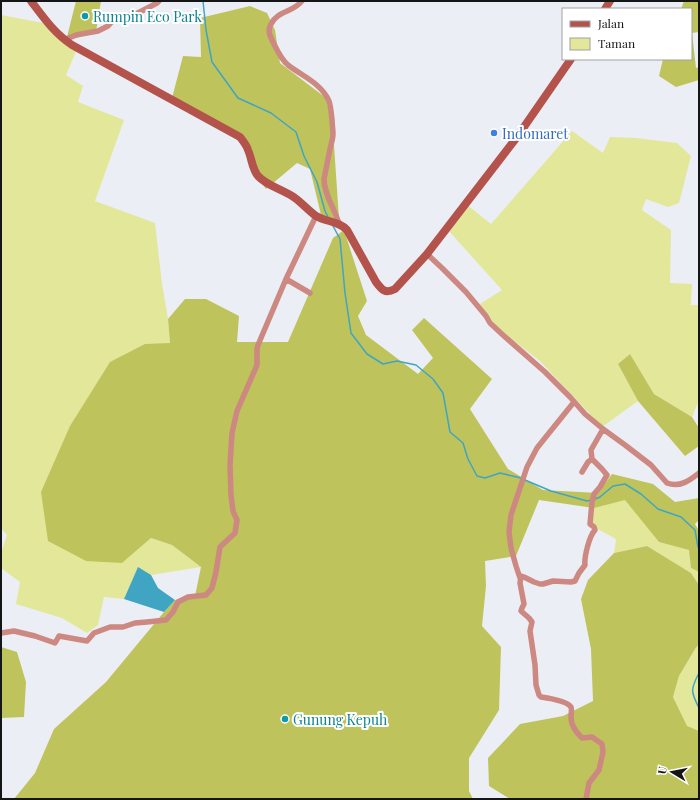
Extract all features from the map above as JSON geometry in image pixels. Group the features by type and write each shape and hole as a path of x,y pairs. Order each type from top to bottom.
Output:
{"main road":[{"path":"31,1 52,28 64,40 240,138 245,143 258,176 295,198 316,216 344,226 376,282 385,291 395,289 427,254 517,137 570,60"}],"street":[{"path":"64,40 76,35 98,31 108,26 115,18 138,13 160,1"},
{"path":"302,1 295,7 285,11 275,18 269,29 269,34 284,61 318,86 324,93 331,107 333,135 324,179 324,186 338,224"},
{"path":"1,633 14,631 55,643 59,636 88,641 94,633 110,627 123,627 135,623 166,620 173,612 178,602 188,597 206,595 212,588 220,546 234,533 237,520 233,511 230,465 232,433 237,411 257,365 258,345 286,279 316,216"},
{"path":"427,254 466,292 490,323 545,372 585,414 602,429 650,465 668,483 679,485 699,473"},
{"path":"286,279 310,292"},
{"path":"574,402 545,438 527,467 511,515 508,532 520,578 524,604 521,611 532,622 530,631 535,665 536,685 539,695 541,697 558,700 570,706 574,730 582,738 592,737 602,744 603,752 599,770 589,784 586,799"},
{"path":"520,578 521,576 540,584 553,581 567,583 575,581 585,566 584,561 589,541 595,530 590,524 592,502 594,494 607,475 592,459 591,450 602,429"},
{"path":"582,472 588,462 592,459"}],"green space":[{"name":"Rumpin Eco Park","path":"76,1 101,1 96,32 66,41"},
{"path":"684,1 699,1 699,32 692,33 692,8 681,8"},
{"path":"250,6 267,13 275,30 280,63 326,98 333,130 339,219 322,219 310,169 297,163 266,189 252,170 244,138 172,98 183,56 201,57 200,18"},
{"path":"1,15 43,23 77,49 66,75 83,86 78,102 124,120 95,201 155,223 170,344 145,344 122,563 151,538 172,545 201,567 151,575 138,568 124,599 104,597 98,625 87,633 62,618 16,604 20,582 1,568 1,553 7,535 1,528"},
{"path":"692,33 696,68 699,67 699,80 676,87 659,76 663,60 692,60"},
{"path":"572,131 603,153 610,137 636,138 677,143 691,156 679,203 668,207 646,199 642,210 671,230 670,283 692,284 691,305 699,305 699,400 692,417 654,394 630,354 618,364 638,401 602,427 540,361 498,329 480,304 502,290 448,230 466,204 491,224"},
{"path":"344,230 367,301 358,316 366,335 418,374 433,358 412,330 424,318 492,379 470,409 508,469 543,490 598,493 612,474 653,484 675,502 699,498 699,520 695,524 699,531 699,572 691,568 689,550 659,542 625,500 594,508 539,500 516,556 485,561 486,586 482,626 501,647 499,710 469,758 469,791 473,799 14,799 35,773 54,729 106,682 175,600 195,596 201,567 172,545 151,538 122,563 86,561 48,541 41,492 70,426 110,362 145,344 170,343 168,319 185,299 206,299 239,316 237,342 288,342 333,238"},
{"path":"630,354 654,394 692,417 699,428 699,446 685,456 638,401 618,364"},
{"path":"626,499 659,542 690,550 691,568 699,572 699,585 691,573 647,546 614,553 616,539 592,526 594,508"},
{"path":"647,546 691,573 699,585 699,644 679,676 673,697 687,726 699,731 699,799 510,799 489,786 488,758 520,724 563,716 593,701 591,649 581,599 588,580 614,553"},
{"path":"699,644 699,731 687,727 673,697 679,676"},
{"path":"1,647 17,652 26,682 24,717 1,718"}],"water":[{"path":"138,567 151,575 158,588 175,600 164,612 124,599"}],"waterway":[{"path":"203,1 206,30 212,62 238,98 271,113 296,132 304,156 317,182 328,217"},
{"path":"333,226 340,239 345,293 351,333 367,354 383,364 397,361 416,365 433,379 443,393 450,432 463,443 468,459 477,476 485,478 500,473 521,478"},
{"path":"525,480 551,491 587,501 591,500"},
{"path":"595,499 600,497 613,486 625,484 641,494 658,509 681,517 695,530 699,548"},
{"path":"699,673 693,687 694,698 699,708"}],"place":[{"name":"Rumpin Eco Park","path":"85,16"},
{"name":"Indomaret","path":"494,133"},
{"name":"Gunung Kepuh","path":"285,719"}]}
